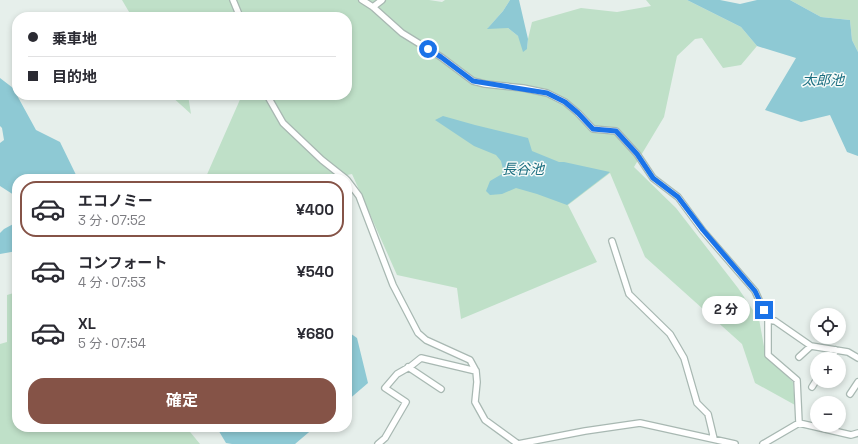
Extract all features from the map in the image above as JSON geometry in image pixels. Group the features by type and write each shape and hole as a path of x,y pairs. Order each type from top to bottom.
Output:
{"street":[{"path":"233,0 238,12"},
{"path":"362,0 373,7 402,34 441,57 473,81 547,93 565,102 593,129 616,131 637,154 653,178 678,197 703,230 755,291 768,320 768,355 797,380 800,423"},
{"path":"373,7 382,0"},
{"path":"270,100 283,123 322,160 340,174"},
{"path":"352,186 359,196 393,285 418,333 426,340 470,360 476,371 477,382 475,402 482,415 485,420 518,444 585,431 640,423 735,444"},
{"path":"612,240 629,294 670,334 684,358 697,403 708,414 714,439"},
{"path":"768,320 775,321 811,346 848,352 858,358"},
{"path":"799,357 811,346"},
{"path":"378,444 386,438 406,402 385,388 397,374 421,358 476,371"},
{"path":"408,367 441,389"},
{"path":"850,394 858,382"},
{"path":"763,444 800,423 852,435 858,434"}],"green space":[{"path":"122,0 429,0 442,2 445,0 510,0 503,11 488,28 508,28 518,36 527,49 532,22 581,8 617,12 651,6 646,0 687,0 741,27 757,46 741,65 723,68 702,38 695,39 677,56 664,117 634,167 676,208 738,288 759,319 765,352 769,359 793,382 795,405 755,383 742,344 645,257 610,173 568,205 597,262 461,319 457,288 397,275 352,174 207,174 240,100 352,100 352,12 129,12"},
{"path":"790,0 858,0 858,52 852,40 850,20 821,17"},
{"path":"176,100 189,100 191,114"},
{"path":"12,294 12,432 190,432 200,444 0,444 0,344 7,342 7,295"}],"water":[{"path":"510,0 519,0 528,39 527,49 523,52 518,36 508,28 487,29 503,11"},
{"name":"太郎池","path":"687,0 720,0 740,4 757,0 790,0 821,17 850,20 852,40 858,52 858,156 847,152 830,115 801,122 765,110 796,58 757,46 741,27"},
{"path":"0,78 12,87 12,100 20,100 36,130 60,142 76,174 12,174 12,194 0,186 0,143 4,140 2,128 0,126"},
{"name":"長谷池","path":"443,116 528,138 532,151 559,162 610,172 567,205 516,188 502,194 490,195 486,191 490,181 502,174 503,169 501,161 496,155 474,146 435,120"},
{"path":"12,225 12,252 0,254 0,233"},
{"path":"352,334 357,338 368,383 352,397"},
{"path":"219,432 309,432 295,444 226,443"}],"route":[{"path":"428,49 473,81 547,93 565,102 593,129 616,131 637,154 653,178 678,197 703,230 755,291 764,310"}]}
